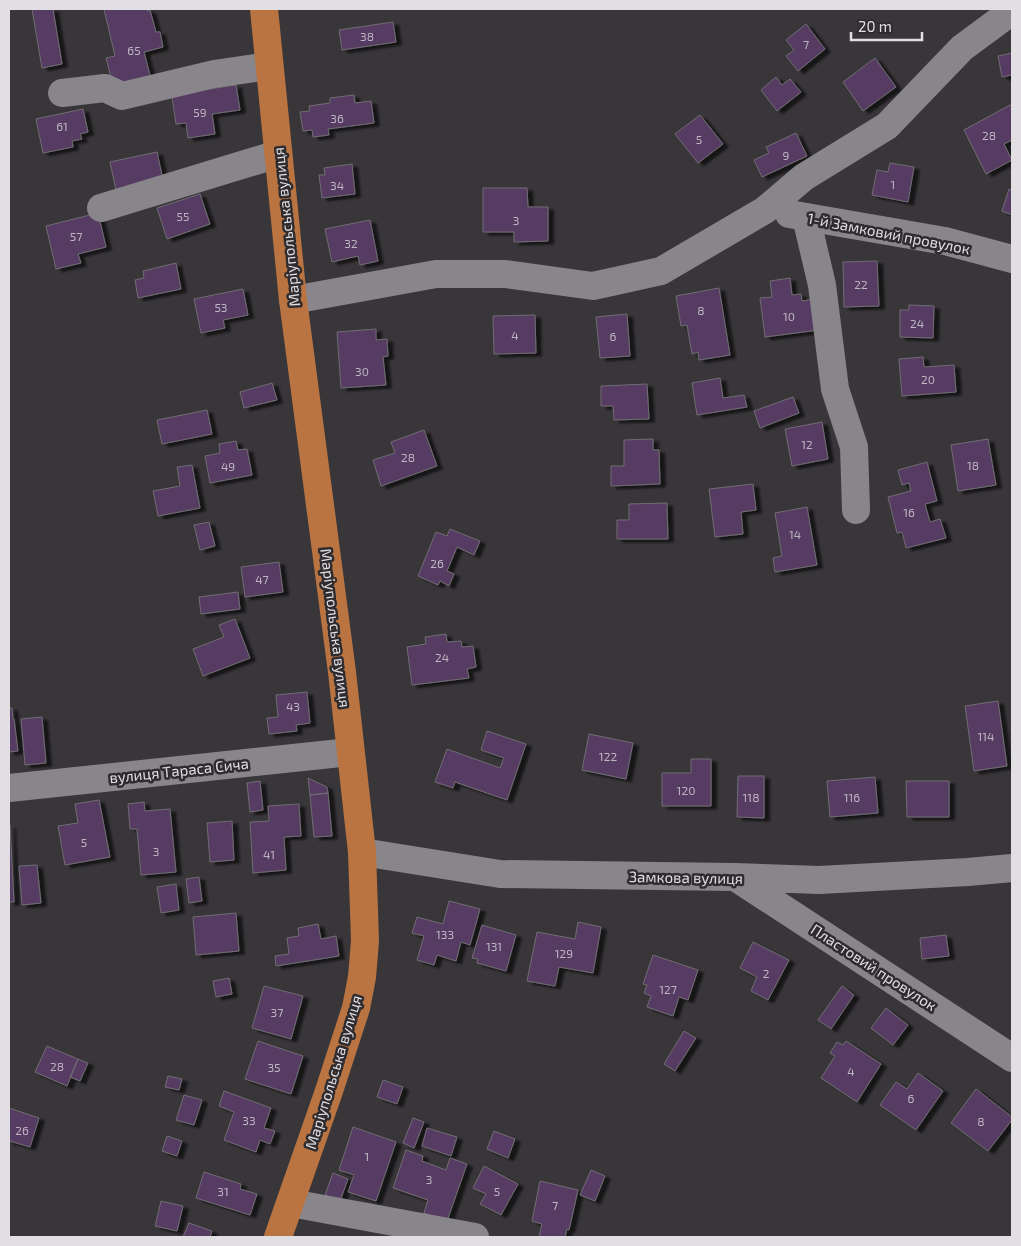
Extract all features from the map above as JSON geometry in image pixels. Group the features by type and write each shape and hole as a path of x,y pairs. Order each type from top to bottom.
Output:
{"main road":[{"name":"Маріупольська вулиця","path":"264,9 293,300 342,672 362,852 365,942 362,977 356,1008 329,1092 278,1237"}],"street":[{"path":"293,300 436,274 505,274 593,286 661,271 766,210 804,177 886,126 962,48 1012,11"},
{"path":"62,93 105,88 122,96 214,74 270,66"},
{"path":"101,208 278,154"},
{"name":"1-й Замковий провулок","path":"766,210 945,241 1012,259"},
{"path":"806,217 822,285 836,389 854,447 856,510"},
{"name":"вулиця Тараса Сича","path":"9,788 350,752"},
{"name":"Замкова вулиця","path":"362,852 500,874 819,880 958,873 1012,868"},
{"name":"Пластовий провулок","path":"736,877 1012,1058"},
{"path":"291,1203 475,1237"}],"building":[{"path":"32,9 53,9 62,64 42,68"},
{"path":"104,9 150,10 156,32 160,32 163,47 144,52 151,79 113,85 106,58 115,56"},
{"path":"393,22 396,42 342,50 339,30"},
{"path":"806,24 825,49 798,71 786,56 794,50 786,40"},
{"path":"1012,53 1012,75 1002,77 998,56"},
{"path":"875,58 896,87 863,111 843,82"},
{"path":"776,77 782,85 790,79 801,92 777,111 761,90"},
{"path":"236,85 240,110 212,114 215,134 188,138 186,123 176,124 171,90 183,93"},
{"path":"354,95 355,103 371,101 374,123 328,129 329,135 313,137 312,130 303,131 300,112 310,111 309,106 330,103 330,98"},
{"path":"1012,104 1012,140 1004,144 1012,160 986,174 964,130"},
{"path":"83,109 88,132 80,134 82,139 72,141 73,147 43,153 36,119"},
{"path":"700,115 723,144 698,163 675,134"},
{"path":"796,133 807,156 762,177 754,160 769,153 766,147"},
{"path":"157,152 163,180 116,190 110,162"},
{"path":"890,163 914,167 908,202 872,195 877,170 888,172"},
{"path":"352,164 355,194 322,198 319,175 325,175 324,168"},
{"path":"483,188 527,188 528,207 548,207 548,241 514,242 514,232 483,232"},
{"path":"1009,189 1012,190 1012,215 1002,211"},
{"path":"200,194 210,224 167,239 157,208"},
{"path":"98,213 106,247 78,254 81,263 56,269 46,226"},
{"path":"370,220 378,261 360,265 358,256 332,262 325,229"},
{"path":"877,261 879,306 844,307 843,262"},
{"path":"176,263 181,289 138,298 135,280 144,278 143,271"},
{"path":"790,278 792,295 801,294 802,301 814,299 819,330 765,337 760,298 772,297 770,281"},
{"path":"719,288 730,355 699,360 698,352 692,354 687,325 681,326 676,296"},
{"path":"243,289 248,315 223,320 225,328 201,333 194,299"},
{"path":"909,305 934,306 933,338 900,337 900,310 909,310"},
{"path":"627,314 630,356 600,358 596,317"},
{"path":"535,315 536,353 494,354 493,316"},
{"path":"376,329 376,340 387,339 388,356 383,357 386,385 341,388 337,332"},
{"path":"923,357 924,367 954,365 956,392 902,396 899,359"},
{"path":"720,378 723,398 744,395 747,407 697,415 692,383"},
{"path":"272,383 277,400 244,408 240,392"},
{"path":"647,384 649,419 614,420 613,406 601,406 601,386"},
{"path":"793,397 799,413 760,428 754,411"},
{"path":"207,410 212,434 162,444 157,420"},
{"path":"822,422 828,459 792,466 785,429"},
{"path":"424,430 437,466 381,486 373,460 395,453 391,442"},
{"path":"653,439 653,450 659,450 660,484 611,486 611,466 624,466 624,440"},
{"path":"988,439 996,485 958,491 951,445"},
{"path":"236,441 238,450 247,449 252,475 210,483 205,456 220,453 219,444"},
{"path":"927,462 937,501 925,504 930,522 940,519 946,538 906,548 902,532 897,533 888,497 911,491 909,483 902,485 898,470"},
{"path":"192,465 200,508 158,516 153,491 180,486 177,467"},
{"path":"753,484 756,510 741,512 743,534 715,537 709,489"},
{"path":"667,503 668,539 617,539 617,520 629,520 629,504"},
{"path":"807,507 817,565 775,572 773,558 782,556 775,513"},
{"path":"209,522 215,546 200,550 194,525"},
{"path":"450,529 480,541 474,555 457,547 447,571 454,574 449,586 440,581 438,585 418,576 436,532 447,536"},
{"path":"279,562 283,592 245,597 241,567"},
{"path":"238,592 240,609 201,614 199,597"},
{"path":"235,619 250,658 203,676 193,649 224,637 219,625"},
{"path":"446,634 447,642 461,641 462,647 473,646 476,667 467,669 469,678 412,685 407,647 426,644 425,637"},
{"path":"307,692 310,723 296,725 297,731 269,734 267,718 278,717 276,695"},
{"path":"998,701 1007,766 974,771 965,706"},
{"path":"9,708 12,708 18,751 9,752"},
{"path":"42,717 46,763 25,765 21,719"},
{"path":"487,731 526,744 507,800 455,782 453,788 435,782 447,749 500,768 504,758 481,750"},
{"path":"589,734 633,743 626,779 582,770"},
{"path":"691,759 711,759 711,806 662,806 662,773 691,773"},
{"path":"738,776 764,776 764,818 737,817"},
{"path":"875,777 878,813 830,817 827,781"},
{"path":"308,778 327,787 328,793 310,795"},
{"path":"260,781 263,810 250,812 247,783"},
{"path":"906,781 949,781 949,817 907,817"},
{"path":"328,793 332,836 314,837 310,795"},
{"path":"99,800 110,857 65,865 58,826 78,823 75,804"},
{"path":"144,802 145,811 170,809 176,872 141,875 137,829 130,829 128,804"},
{"path":"299,804 301,836 284,837 286,870 253,873 250,822 269,821 268,806"},
{"path":"232,821 234,860 210,862 207,823"},
{"path":"10,825 14,902 9,902"},
{"path":"37,865 41,903 22,905 19,866"},
{"path":"199,877 202,901 189,903 186,879"},
{"path":"176,884 179,910 161,913 157,887"},
{"path":"449,901 480,909 470,945 461,942 456,961 437,955 434,965 417,960 424,936 412,933 417,917 443,924"},
{"path":"236,913 239,951 196,955 193,917"},
{"path":"578,922 601,927 593,973 559,967 555,986 527,981 537,932 575,939"},
{"path":"318,924 321,939 336,936 339,956 276,966 275,956 289,954 287,938 299,936 298,928"},
{"path":"482,925 516,935 506,971 477,963 478,959 472,958"},
{"path":"946,935 949,956 922,959 920,938"},
{"path":"753,942 789,960 768,1000 751,991 757,977 740,968"},
{"path":"653,955 698,970 688,1000 679,997 673,1016 647,1007 651,996 644,993 647,985 643,984"},
{"path":"229,978 232,994 216,997 213,981"},
{"path":"264,986 303,996 291,1039 252,1028"},
{"path":"842,986 854,995 831,1029 818,1020"},
{"path":"886,1008 908,1025 893,1045 871,1028"},
{"path":"684,1031 696,1038 675,1071 664,1064"},
{"path":"258,1041 303,1056 291,1094 245,1079"},
{"path":"846,1041 881,1064 857,1102 821,1078 835,1056 830,1053 837,1042 843,1045"},
{"path":"47,1046 78,1059 67,1086 35,1072"},
{"path":"78,1059 88,1063 80,1081 70,1077"},
{"path":"918,1073 943,1091 916,1130 880,1105 896,1082 907,1089"},
{"path":"168,1076 182,1079 179,1090 165,1087"},
{"path":"383,1080 403,1087 397,1104 377,1097"},
{"path":"976,1089 1012,1117 1012,1120 988,1151 951,1123"},
{"path":"224,1091 271,1108 264,1128 275,1131 270,1144 260,1140 256,1152 224,1140 234,1112 219,1106"},
{"path":"184,1095 202,1100 194,1125 176,1120"},
{"path":"9,1108 39,1118 30,1147 10,1141 9,1143"},
{"path":"413,1118 424,1122 414,1148 403,1143"},
{"path":"353,1127 396,1142 376,1201 348,1192 354,1175 339,1170"},
{"path":"427,1128 457,1137 451,1156 422,1146"},
{"path":"494,1131 515,1139 508,1158 487,1149"},
{"path":"167,1136 182,1141 177,1156 162,1151"},
{"path":"406,1150 423,1156 422,1161 446,1170 450,1158 467,1164 447,1221 424,1213 428,1200 393,1188"},
{"path":"484,1166 518,1184 501,1215 480,1204 486,1194 473,1188"},
{"path":"591,1170 605,1176 595,1201 580,1195"},
{"path":"204,1172 241,1184 240,1189 257,1194 250,1215 196,1198"},
{"path":"333,1173 348,1179 340,1201 325,1195"},
{"path":"540,1181 578,1190 569,1230 567,1229 565,1237 539,1237 542,1224 532,1221"},
{"path":"161,1201 183,1206 177,1231 155,1226"},
{"path":"189,1223 212,1231 210,1237 183,1237"}]}
